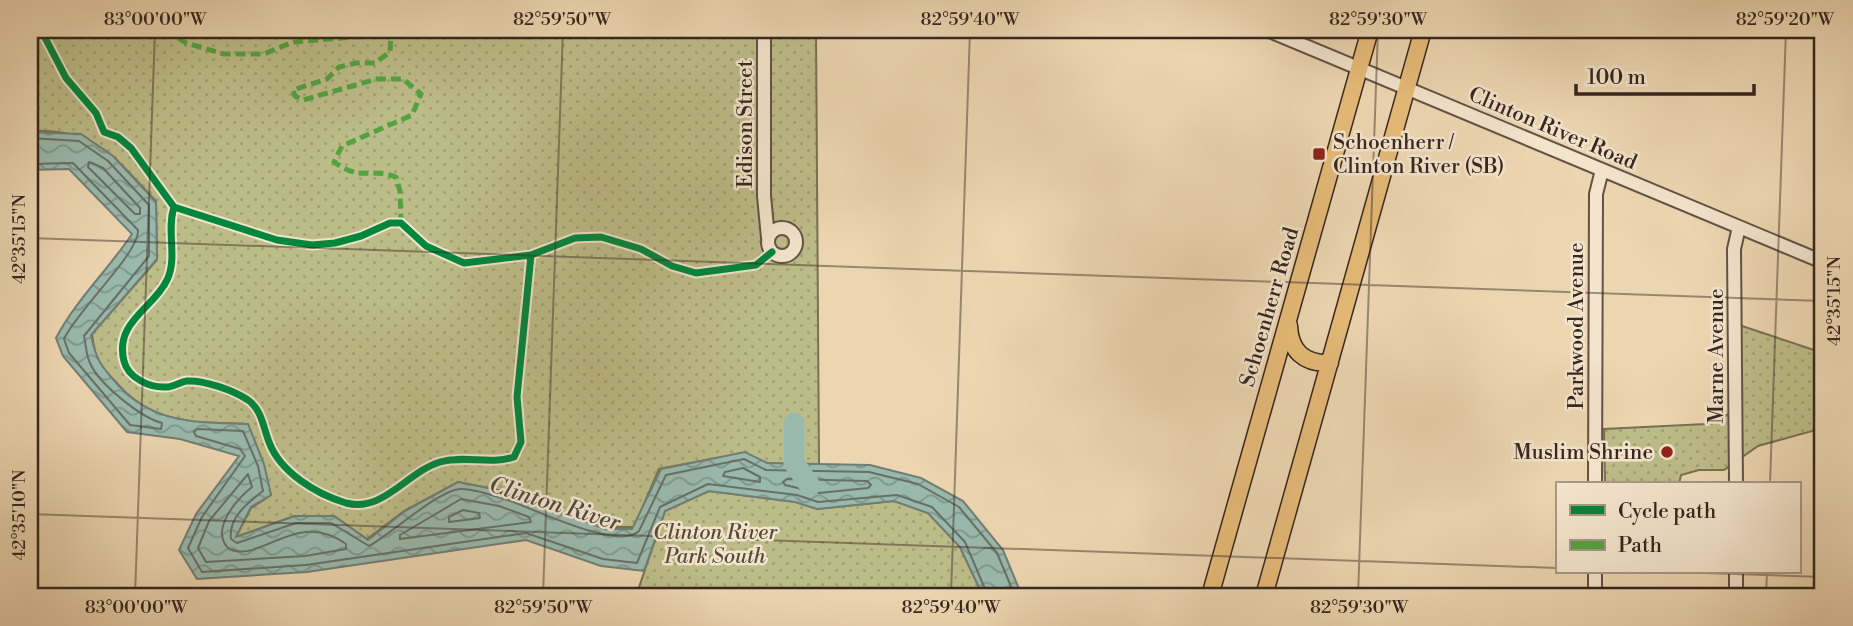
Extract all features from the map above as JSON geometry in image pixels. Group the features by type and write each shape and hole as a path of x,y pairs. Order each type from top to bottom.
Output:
{"main road":[{"name":"Schoenherr Road","path":"1210,596 1370,30"},
{"path":"1264,596 1423,30"},
{"path":"1288,318 1289,337 1299,355 1314,362 1330,363"}],"street":[{"name":"Edison Street","path":"764,30 764,196 768,238"},
{"name":"Clinton River Road","path":"1267,30 1823,262"},
{"name":"Parkwood Avenue","path":"1595,482 1595,194 1602,170"},
{"name":"Edison Street","path":"767,218 783,228"},
{"name":"Marne Avenue","path":"1736,482 1734,249 1739,227"},
{"path":"783,228 792,232 796,239 792,252 784,256 775,255 769,248 768,238 774,230 783,228"},
{"path":"1595,574 1595,596"},
{"path":"1736,574 1736,596"}],"green space":[{"path":"30,30 816,30 819,465 767,463 744,453 659,469 634,527 605,527 503,491 458,482 404,511 367,539 334,516 294,516 236,537 251,508 271,495 248,424 194,422 154,414 127,394 96,361 92,334 157,260 156,201 116,159 88,140 53,131 30,131"},
{"path":"1739,325 1823,353 1823,428 1758,446 1724,470 1699,470 1681,475 1679,482 1605,482 1604,429 1706,424 1727,415 1742,398"},
{"name":"Clinton River Park South","path":"709,491 796,502 817,509 894,501 928,513 960,547 983,596 636,596 665,511"}],"water":[{"path":"30,132 81,134 113,156 156,202 157,259 91,335 93,344 107,373 132,398 147,408 178,419 248,424 264,464 271,495 251,507 236,537 295,516 334,516 368,540 405,511 458,482 503,491 605,529 632,529 661,469 745,452 767,463 870,465 921,478 963,501 1003,550 1022,596 983,596 960,547 928,513 894,501 817,509 795,502 709,491 665,511 644,571 601,566 526,540 307,572 197,579 179,550 196,514 239,456 180,439 127,432 63,356 56,338 73,311 132,234 69,169 30,170"}],"waterway":[{"path":"794,423 794,463 810,486"}],"marked path":[{"path":"166,30 186,43 224,54 264,54 293,42 391,34 390,52 375,63 339,67 327,79 293,90 295,96 303,100 377,79 403,79 421,94 412,115 342,146 334,162 359,173 396,177 400,191 401,223"}],"cycle path":[{"path":"41,30 66,78 96,113 104,132 118,137 131,148 174,207 277,240 312,245 335,243 361,236 390,223 401,223 426,246 464,263 531,255 575,238 601,237 641,249 672,266 696,273 756,265 772,252"},
{"path":"174,207 170,271 161,290 137,316 125,336 122,347 126,367 140,381 153,386 169,387 187,381 202,382 242,396 253,404 274,453 290,472 323,494 359,505 383,497 440,462 514,457 521,442 517,397 531,255"}],"place":[{"name":"Schoenherr / Clinton River (SB)","path":"1319,154"},
{"name":"Muslim Shrine","path":"1667,452"}],"water label":[{"name":"Clinton River","path":"555,503"}]}
